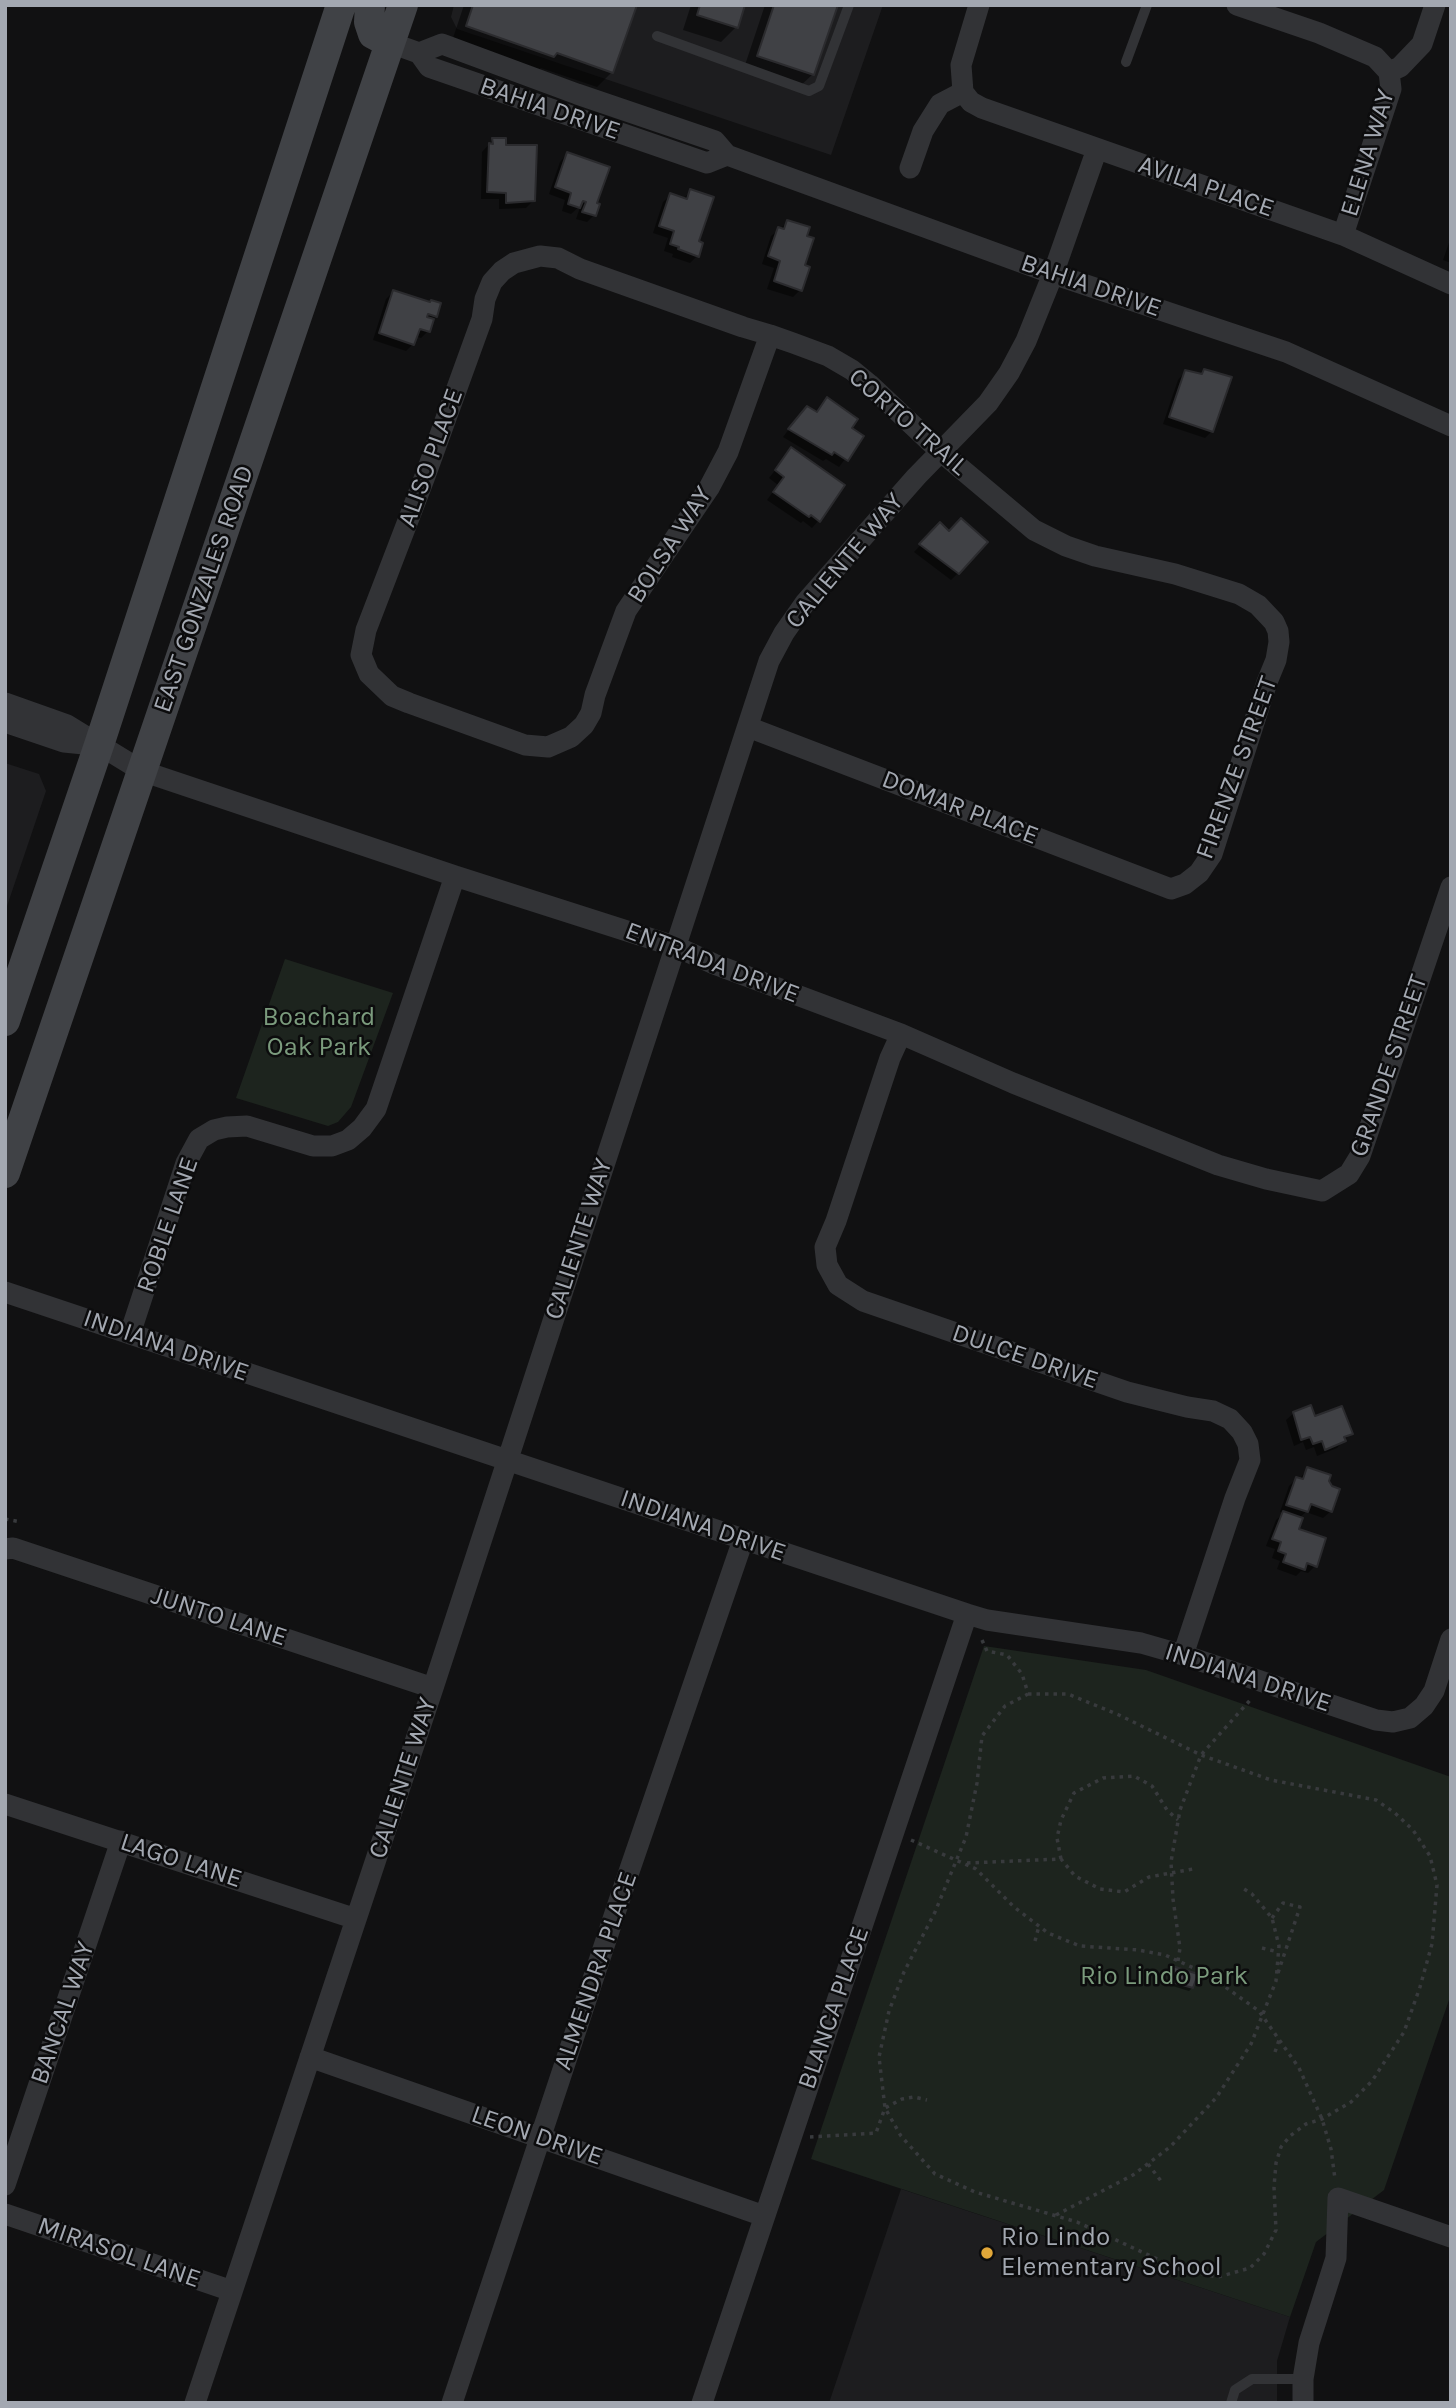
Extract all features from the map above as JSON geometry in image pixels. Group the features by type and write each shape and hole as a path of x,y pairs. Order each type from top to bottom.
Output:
{"main road":[{"name":"EAST GONZALES ROAD","path":"5,1020 99,745 341,5"},
{"path":"370,5 369,22 373,34 390,43"},
{"name":"EAST GONZALES ROAD","path":"5,1173 403,5"}],"street":[{"path":"910,168 923,131 940,104 963,92 960,81 961,65 979,5"},
{"path":"1237,5 1319,33 1375,57 1390,72"},
{"name":"ELENA WAY","path":"1343,235 1391,89 1390,72 1400,68 1422,44 1435,5"},
{"name":"BAHIA DRIVE","path":"390,43 419,53 429,67 707,163 727,155"},
{"name":"BAHIA DRIVE","path":"419,53 442,44 715,141 727,155 1053,274 1286,352 1451,426"},
{"path":"506,93 516,86 619,117 633,112"},
{"name":"AVILA PLACE","path":"963,92 971,102 982,108 1343,235 1451,284"},
{"name":"CALIENTE WAY","path":"195,2403 433,1688 769,662 784,633 805,603 940,451 988,403 1009,373 1026,341 1053,274 1097,149"},
{"name":"CORTO TRAIL","path":"514,263 531,257 558,258 580,269 828,356 852,370 940,451 1034,530 1066,546 1095,556 1175,574 1239,594 1258,605 1274,622 1278,631"},
{"name":"ALISO PLACE","path":"514,263 492,282 485,299 482,319 368,622 360,655 378,684 392,696 525,745 548,747 557,744"},
{"name":"BOLSA WAY","path":"557,744 571,737 584,725 626,611 728,452 770,335"},
{"name":"FIRENZE STREET","path":"1171,889 1185,884 1199,873 1212,855 1276,660 1278,631"},
{"name":"ENTRADA DRIVE","path":"5,703 67,725 142,771 677,947 713,964 901,1034 1013,1083 1218,1165 1322,1191"},
{"name":"ENTRADA DRIVE","path":"5,722 64,742 99,745"},
{"name":"DOMAR PLACE","path":"748,727 1171,889"},
{"name":"ROBLE LANE","path":"130,1334 186,1163 199,1139 214,1130 247,1126 313,1146 332,1146 348,1140 376,1110 455,876"},
{"name":"GRANDE STREET","path":"1322,1191 1349,1174 1360,1156 1451,887"},
{"name":"DULCE DRIVE","path":"901,1034 890,1058 825,1247 827,1265 838,1285 863,1301 1127,1392 1187,1407 1213,1410 1230,1419 1242,1432 1248,1444 1250,1460 1182,1655"},
{"name":"INDIANA DRIVE","path":"5,1292 967,1614 987,1620 1140,1643 1376,1720 1393,1722 1410,1718 1424,1706 1433,1692 1451,1639"},
{"name":"ALMENDRA PLACE","path":"452,2403 743,1540"},
{"name":"JUNTO LANE","path":"5,1549 13,1548 433,1688"},
{"name":"BLANCA PLACE","path":"702,2403 967,1614"},
{"name":"LAGO LANE","path":"5,1804 356,1919"},
{"name":"BANCAL WAY","path":"5,2185 121,1841"},
{"name":"LEON DRIVE","path":"310,2057 764,2216"},
{"path":"1303,2403 1303,2379 1309,2343 1336,2258 1338,2198 1451,2237"},
{"name":"MIRASOL LANE","path":"5,2214 232,2291"}],"lane":[{"path":"657,36 809,91 820,86 849,5"},
{"path":"1126,62 1147,5"},
{"path":"1231,2403 1235,2390 1252,2379 1303,2379"}],"path":[{"path":"5,1519 21,1522"},
{"path":"967,1614 988,1651 1007,1655 1022,1674 1028,1693"},
{"path":"1178,1961 1180,1948 1172,1872 1180,1810 1201,1755 1250,1702 1261,1683"},
{"path":"1028,1693 1068,1694 1119,1715 1201,1755 1271,1780 1376,1800 1395,1812 1413,1830 1430,1856 1437,1885 1432,1944 1404,2032 1372,2081 1350,2102 1321,2119 1306,2124 1281,2147 1275,2175 1276,2230 1264,2254 1250,2268 1218,2277 1181,2270 1077,2222 975,2192 935,2174 901,2136 886,2108 879,2057 889,2011 904,1972 935,1912 969,1824 982,1736 1005,1706 1028,1693"},
{"path":"1178,1820 1167,1810 1152,1786 1134,1776 1103,1778 1074,1793 1061,1820 1057,1838 1061,1859 1075,1876 1100,1889 1124,1892 1149,1877 1193,1869"},
{"path":"893,1833 976,1869 1014,1907 1048,1933 1080,1946 1138,1950 1165,1955 1207,1975 1259,2011 1298,2068 1321,2119 1331,2149 1338,2198"},
{"path":"965,1864 1061,1859"},
{"path":"1241,1887 1252,1894 1272,1918 1278,1952 1276,1981"},
{"path":"1054,2216 1133,2175 1170,2147 1216,2098 1251,2044 1276,1981 1300,1907 1283,1903 1272,1918"},
{"path":"1035,1941 1039,1926"},
{"path":"1262,1948 1278,1952"},
{"path":"1275,2052 1279,2040"},
{"path":"791,2137 876,2133 886,2108 902,2099 914,2097 927,2100"},
{"path":"1148,2164 1161,2181"}],"shaded area":[{"path":"454,5 883,5 831,155 457,29 451,17"},
{"path":"5,763 39,774 46,791 5,912"},
{"name":"Rio Lindo Elementary School","path":"901,2189 1290,2317 1277,2361 1277,2403 829,2403"}],"green space":[{"name":"Boachard Oak Park","path":"285,959 393,993 351,1107 338,1122 328,1126 236,1098"},
{"name":"Rio Lindo Park","path":"984,1646 1146,1670 1451,1777 1451,1994 1384,2190 1316,2242 1290,2317 811,2159"}],"building":[{"path":"473,5 637,5 613,73 557,53 554,57 466,26"},
{"path":"700,5 745,5 738,28 697,15"},
{"path":"774,5 838,5 814,75 757,56"},
{"path":"492,138 506,138 506,145 537,145 535,201 506,203 506,193 487,192 489,143 493,144"},
{"path":"567,152 610,167 597,203 600,204 596,216 582,212 586,202 583,201 580,208 568,204 571,193 555,187"},
{"path":"690,189 714,197 699,241 703,243 699,257 670,244 674,231 659,226 670,193 687,199"},
{"path":"787,220 810,227 807,236 814,238 805,265 810,267 802,291 774,281 780,261 768,256 778,227 784,229"},
{"path":"393,290 441,303 437,317 428,314 427,317 434,319 430,332 420,329 414,345 379,333"},
{"path":"1204,369 1232,377 1213,432 1169,417 1185,370 1202,374"},
{"path":"827,397 858,419 852,428 864,436 848,461 834,452 832,455 788,429 807,406 817,412"},
{"path":"791,447 845,485 820,522 773,492 784,477 775,470"},
{"path":"961,518 988,542 959,574 919,544 940,522 949,531"},
{"path":"1311,1405 1315,1416 1342,1406 1353,1434 1344,1437 1346,1441 1325,1450 1322,1441 1313,1444 1310,1437 1301,1440 1293,1412"},
{"path":"1307,1467 1331,1475 1329,1481 1332,1486 1340,1489 1332,1512 1311,1504 1308,1512 1286,1505 1296,1477 1303,1479"},
{"path":"1283,1511 1303,1518 1299,1529 1326,1538 1317,1567 1307,1563 1305,1570 1283,1562 1286,1554 1278,1551 1281,1542 1272,1539"},
{"path":"1172,1966 1198,1974 1193,1988 1168,1981"}],"place":[{"name":"Rio Lindo Elementary School","path":"987,2253"}]}
